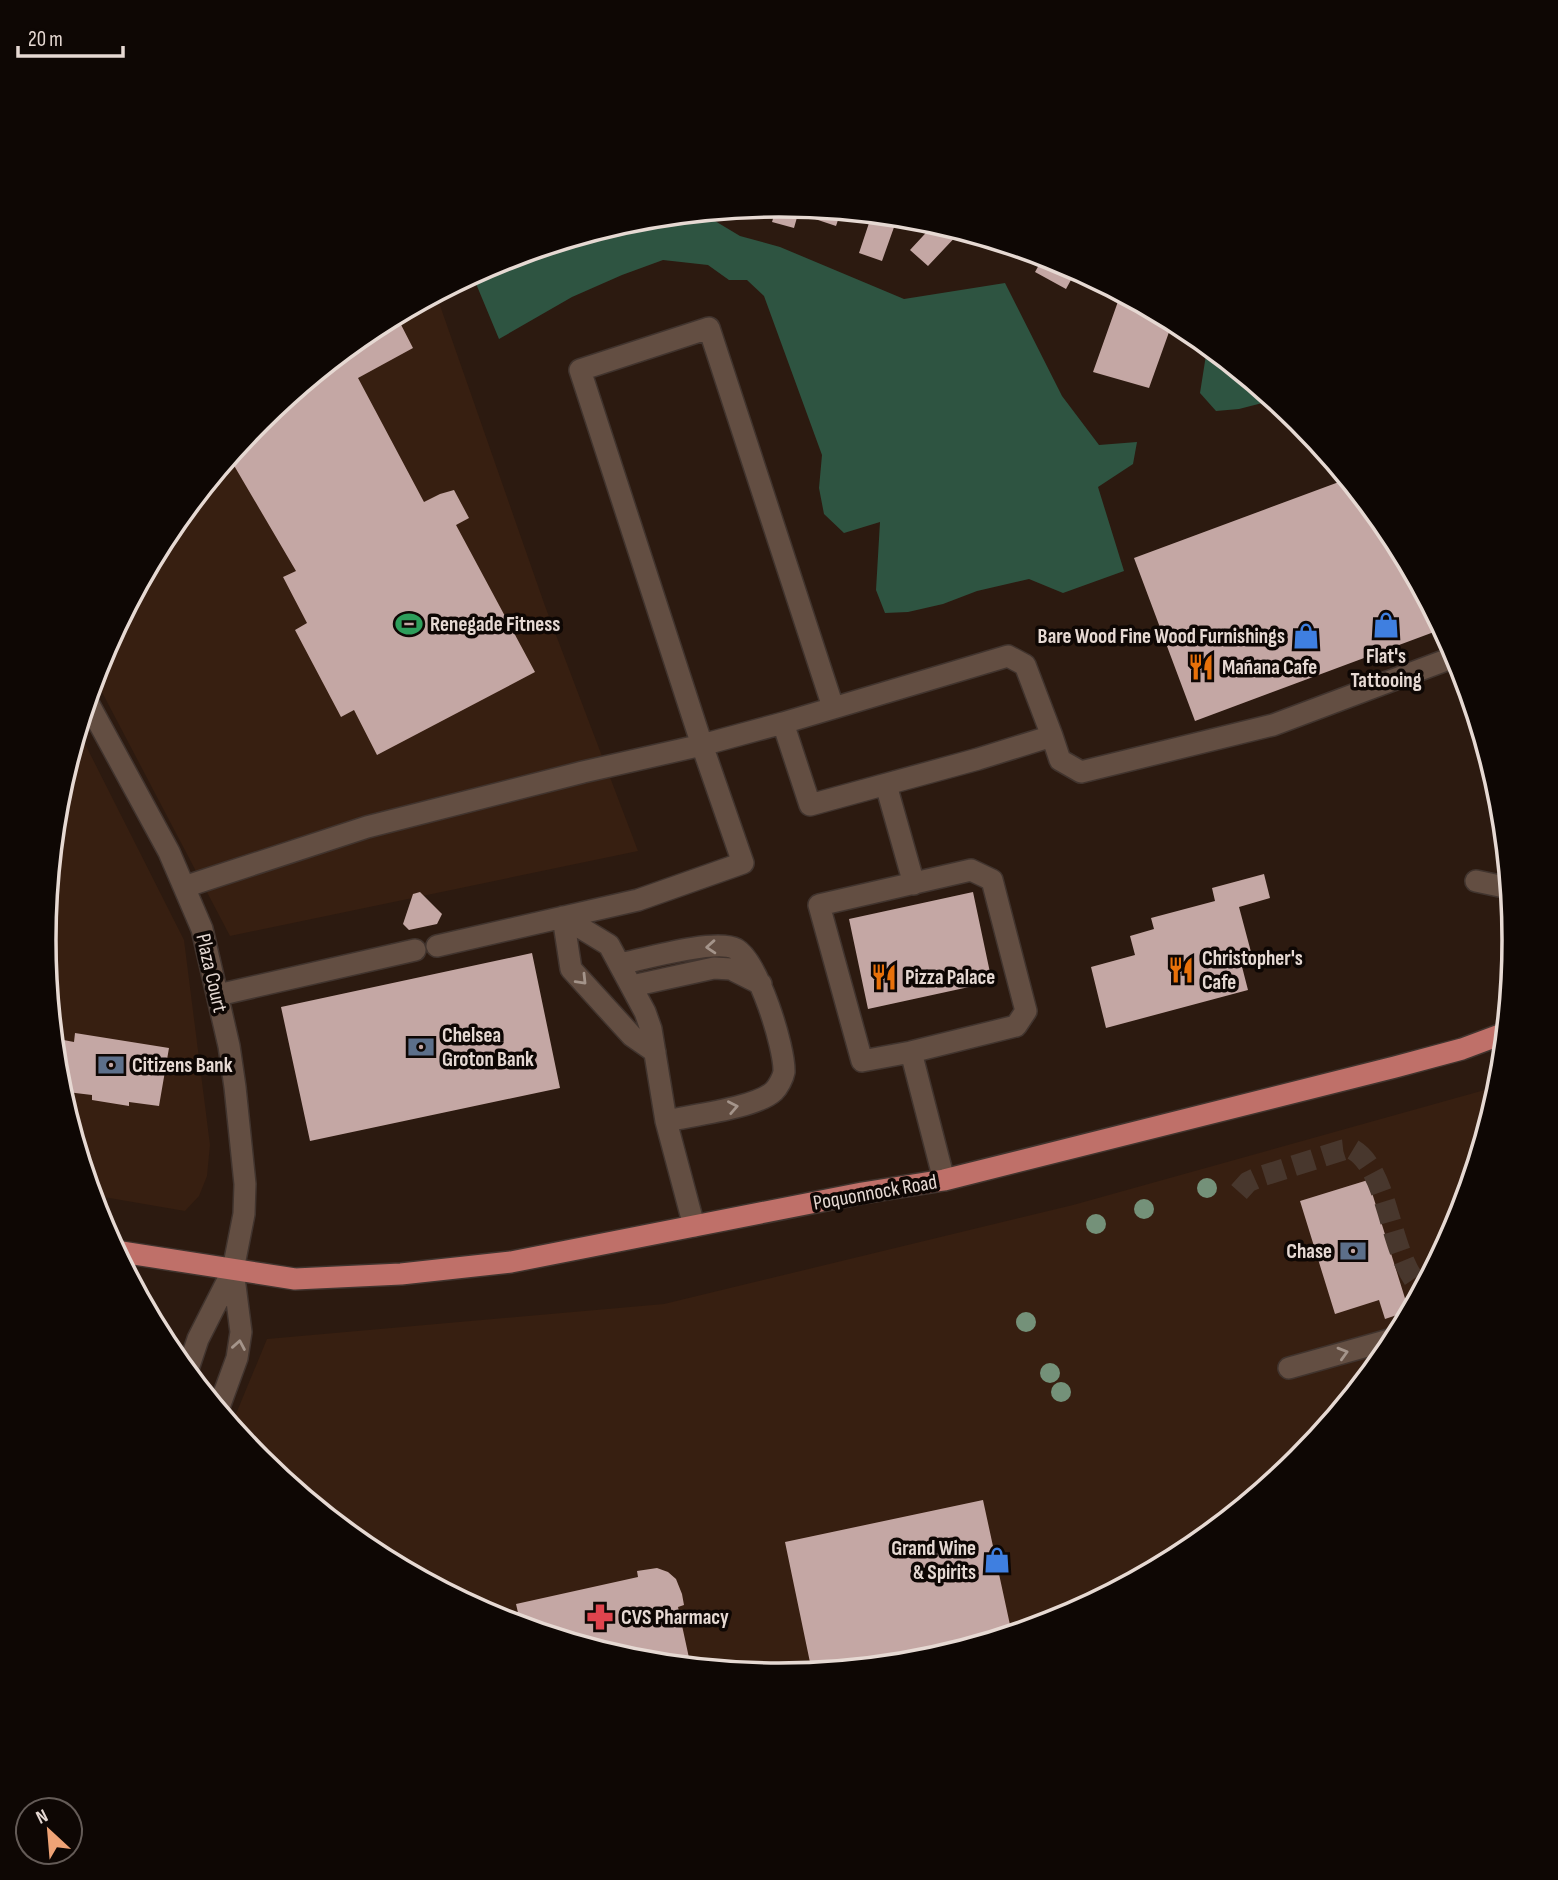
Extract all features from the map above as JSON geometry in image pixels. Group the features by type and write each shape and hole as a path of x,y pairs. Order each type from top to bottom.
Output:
{"main road":[{"name":"Poquonnock Road","path":"128,1253 295,1279 401,1274 510,1262 862,1193 944,1180 1395,1067 1462,1049 1496,1037"}],"street":[{"path":"438,946 638,900 743,863 702,746 580,370 709,327 833,707"},
{"path":"184,887 367,827 702,746 1009,656 1025,665 1060,760 1081,772 1273,725 1446,660"},
{"name":"Plaza Court","path":"93,712 169,852 202,929 229,1046 245,1184 244,1214 233,1270"},
{"path":"783,723 810,806 978,760 1052,736"},
{"path":"886,785 914,884"},
{"path":"971,870 992,880 1026,1011 1016,1026 911,1052 862,1061 819,905 971,870"},
{"path":"1476,881 1499,886"},
{"path":"563,917 609,945 632,986 651,1029 666,1121 694,1226"},
{"path":"563,917 571,969 632,1036 655,1052"},
{"path":"620,964 708,946 736,949 745,957 768,1001 783,1060 784,1075 775,1090 744,1105 666,1121"},
{"path":"218,995 415,950"},
{"path":"632,986 714,968 731,969 761,984"},
{"path":"911,1052 944,1180"},
{"path":"191,1360 198,1339 233,1270"},
{"path":"222,1400 237,1358 241,1332 233,1270"},
{"path":"1289,1368 1380,1343"}],"shaded area":[{"path":"439,303 545,606 638,851 230,936 101,690 131,620 153,578 205,500 235,463 302,396 339,366 377,339"},
{"path":"84,742 184,940 210,1145 207,1176 199,1196 185,1211 103,1197 81,1127 70,1081 62,1034 56,940 62,846"},
{"path":"1486,1090 1464,1172 1427,1260 1380,1342 1323,1417 1256,1484 1181,1541 1099,1588 1056,1608 966,1638 873,1657 779,1663 685,1657 638,1649 547,1625 459,1588 377,1541 302,1484 235,1417 267,1339 664,1304 1073,1205"}],"green space":[{"path":"714,221 740,236 780,247 904,299 1005,283 1062,396 1099,445 1137,442 1133,464 1098,487 1124,571 1063,593 1029,579 977,591 943,604 908,612 885,613 876,590 880,522 844,533 824,514 819,488 822,455 764,296 747,280 729,280 708,265 663,260 572,297 499,339 476,284 547,255 638,231 685,223"},
{"path":"1206,357 1263,403 1216,411 1200,393"}],"building":[{"path":"773,217 797,218 794,228 772,222"},
{"path":"815,219 826,219 838,220 836,226"},
{"path":"869,223 894,227 882,261 859,253"},
{"path":"926,232 953,239 928,266 910,250"},
{"path":"1039,265 1071,279 1066,289 1035,272"},
{"path":"1118,302 1169,332 1149,388 1093,372"},
{"path":"401,324 413,348 358,378 424,502 454,490 469,518 456,525 535,672 377,755 354,710 341,717 295,630 307,623 283,577 296,571 234,465 302,396 339,366"},
{"path":"1339,482 1380,538 1405,578 1433,632 1195,721 1134,558"},
{"path":"1264,874 1270,898 1239,907 1251,952 1239,955 1248,990 1106,1028 1091,967 1135,955 1130,936 1154,929 1151,918 1215,901 1212,888"},
{"path":"420,892 442,914 437,924 409,930 403,924 413,894"},
{"path":"973,892 992,982 868,1009 849,919"},
{"name":"Chelsea Groton Bank","path":"532,953 560,1088 310,1141 281,1007"},
{"name":"Citizens Bank","path":"75,1033 169,1048 159,1106 129,1102 129,1106 92,1100 92,1095 73,1093 63,1040 74,1042"},
{"name":"Chase","path":"1368,1180 1406,1301 1397,1315 1385,1319 1379,1300 1335,1314 1300,1201"},
{"path":"983,1500 1010,1625 920,1649 873,1657 810,1662 785,1542"},
{"name":"CVS Pharmacy","path":"657,1568 676,1579 684,1605 678,1607 689,1657 592,1638 518,1614 516,1604 638,1577 637,1571"}],"tunnel":[{"path":"1239,1192 1248,1182 1259,1177 1352,1149 1365,1160 1375,1176 1402,1257 1416,1281"}],"place":[{"name":"Renegade Fitness","path":"409,624"},
{"name":"Flat's Tattooing","path":"1386,625"},
{"name":"Bare Wood Fine Wood Furnishings","path":"1306,636"},
{"name":"Mañana Cafe","path":"1201,667"},
{"name":"Christopher's Cafe","path":"1181,970"},
{"name":"Pizza Palace","path":"884,977"},
{"name":"Chelsea Groton Bank","path":"421,1047"},
{"name":"Citizens Bank","path":"111,1065"},
{"name":"Chase","path":"1353,1251"},
{"name":"Grand Wine & Spirits","path":"997,1560"},
{"name":"CVS Pharmacy","path":"600,1617"}]}
